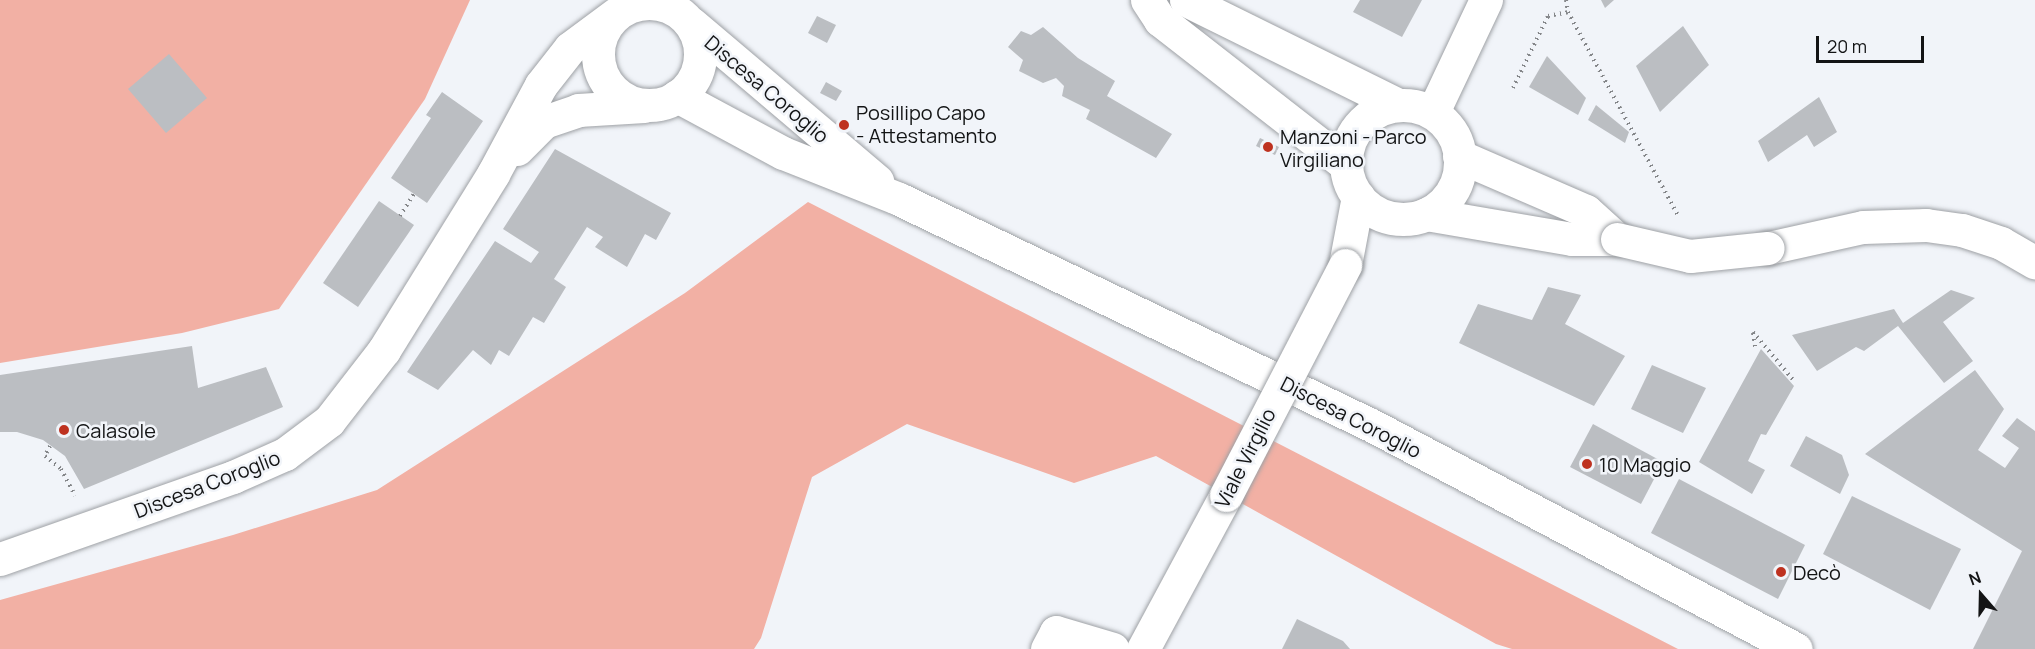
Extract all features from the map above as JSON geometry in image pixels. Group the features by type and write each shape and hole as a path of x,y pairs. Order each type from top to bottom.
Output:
{"street":[{"path":"1147,0 1160,20 1346,165"},
{"path":"1186,0 1398,105 1433,112 1448,125 1458,142 1459,156 1455,188 1443,203 1426,214"},
{"path":"1433,112 1486,0"},
{"path":"656,3 679,12 691,23 699,38 698,71 678,96 646,105 629,101 603,78 598,44 605,27 616,14 632,5 656,3"},
{"name":"Discesa Coroglio","path":"0,559 233,477 285,454 329,421 384,350 493,174 541,85 570,48 616,14"},
{"name":"Discesa Coroglio","path":"691,23 899,199"},
{"name":"Discesa Coroglio","path":"678,96 783,153 899,199 1371,425 1795,649"},
{"name":"Discesa Coroglio","path":"493,174 544,122 578,110 646,105"},
{"path":"1398,105 1372,114 1358,127 1349,145 1346,165 1358,196 1373,210 1392,218 1426,214 1572,239 1617,239 1690,256 1768,248 1863,227 1926,225 1962,230 2001,243 2035,263"},
{"path":"1459,156 1586,211 1617,239"},
{"name":"Viale Virgilio","path":"1143,649 1226,495 1344,265 1358,196"},
{"name":"Viale Virgilio","path":"1344,265 1392,218"},
{"path":"1047,649 1056,632 1113,649"}],"path":[{"path":"1566,0 1568,12 1680,219"},
{"path":"1513,88 1548,16 1568,12"},
{"path":"400,216 414,194"},
{"path":"1756,351 1753,332 1795,382"},
{"path":"50,446 45,456 61,469 79,501"}],"shaded area":[{"path":"0,0 470,0 425,99 279,309 182,333 0,363"},
{"path":"808,202 1678,649 1512,649 1496,644 1156,456 1074,483 907,424 812,477 761,638 754,649 0,649 0,600 233,535 377,490 685,293"}],"building":[{"path":"1360,0 1422,0 1402,37 1353,12"},
{"path":"1601,0 1614,0 1605,8"},
{"path":"817,16 836,25 827,43 808,33"},
{"path":"1683,26 1709,65 1660,112 1636,66"},
{"path":"1043,27 1078,58 1115,81 1107,96 1172,134 1156,158 1086,119 1090,110 1062,96 1064,86 1056,78 1043,83 1019,71 1023,60 1008,47 1021,31 1031,35"},
{"path":"169,54 207,98 166,133 128,89"},
{"path":"1547,56 1586,98 1578,115 1529,87"},
{"path":"826,82 842,91 836,101 820,93"},
{"path":"442,92 483,121 427,203 391,178 431,118 426,115"},
{"path":"1819,97 1837,132 1814,147 1807,135 1768,162 1758,141"},
{"path":"1596,105 1629,132 1625,143 1588,120"},
{"path":"1260,138 1279,147 1275,155 1256,146"},
{"path":"555,149 671,213 656,240 645,234 627,267 595,247 603,237 587,227 554,279 566,287 544,323 533,317 509,356 499,350 491,365 473,350 438,390 407,372 495,241 531,263 539,252 503,229"},
{"path":"379,201 414,225 358,307 323,283"},
{"path":"1548,287 1581,295 1565,324 1625,356 1594,406 1459,343 1478,304 1532,320"},
{"path":"1951,290 1975,298 1943,322 1973,361 1944,383 1898,326 1864,351 1856,347 1817,371 1792,335 1894,309 1903,323"},
{"path":"192,346 198,388 266,367 283,407 84,489 65,456 43,440 17,432 0,432 0,375"},
{"path":"1761,349 1794,386 1766,435 1761,434 1748,461 1765,470 1752,494 1699,462"},
{"path":"1652,365 1706,388 1683,433 1631,409"},
{"path":"1975,370 2004,409 1978,450 2005,468 2019,448 2002,436 2017,418 2035,431 2035,649 1973,649 2022,551 1865,454"},
{"path":"1593,424 1663,462 1641,504 1570,467"},
{"path":"1806,436 1842,455 1849,475 1840,494 1790,466"},
{"path":"1679,479 1805,545 1778,599 1651,533"},
{"path":"1852,496 1961,549 1930,610 1823,554"},
{"path":"1297,619 1343,641 1350,649 1282,649"}],"place":[{"name":"Posillipo Capo - Attestamento","path":"844,125"},
{"name":"Manzoni - Parco Virgiliano","path":"1268,147"},
{"name":"Calasole","path":"64,430"},
{"name":"10 Maggio","path":"1587,464"},
{"name":"Decò","path":"1781,572"}]}
